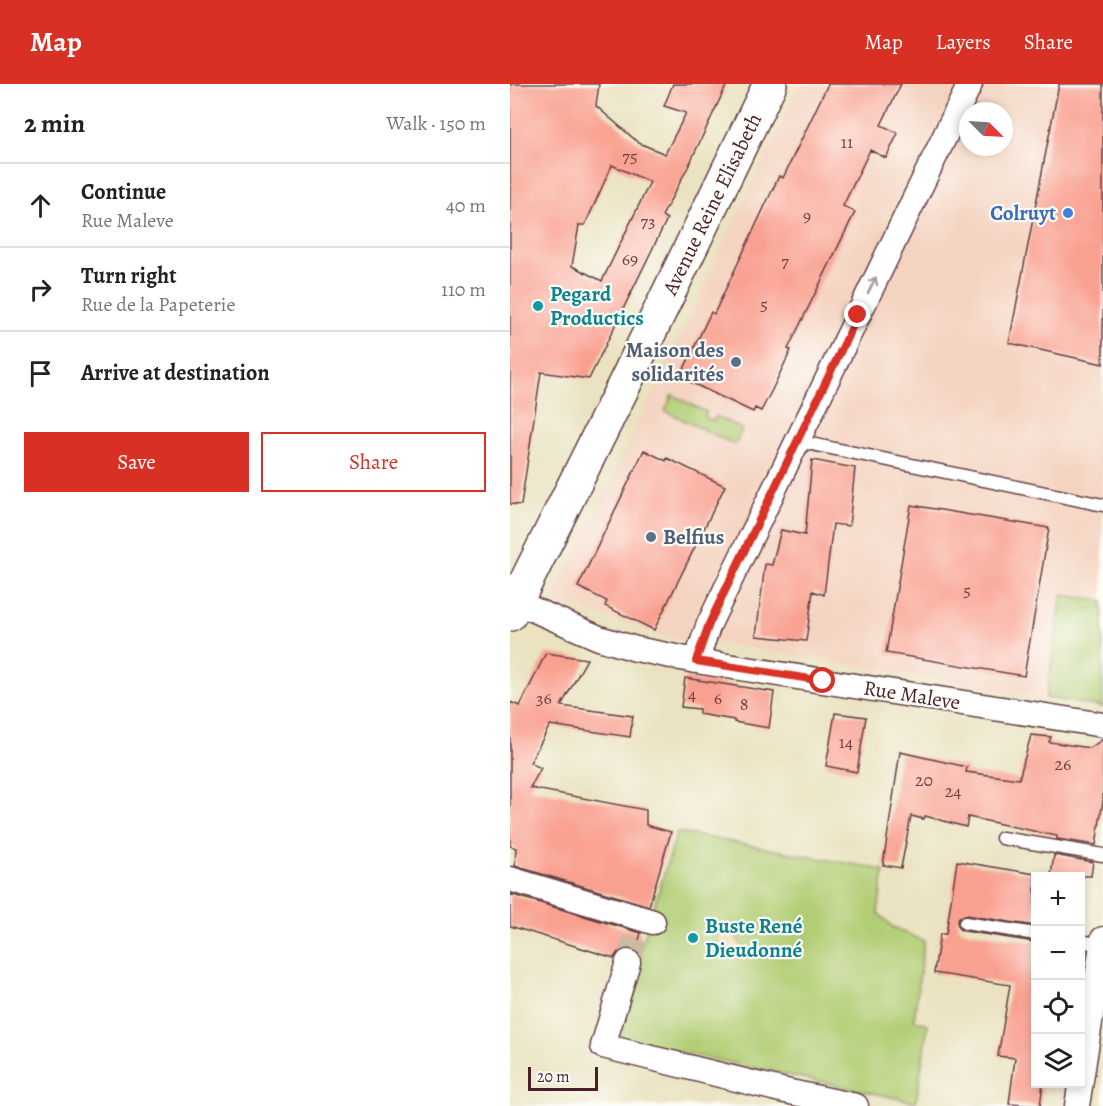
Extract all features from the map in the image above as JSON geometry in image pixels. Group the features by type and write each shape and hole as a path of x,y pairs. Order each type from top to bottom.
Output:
{"main road":[{"name":"Avenue Reine Elisabeth","path":"513,608 770,84"}],"street":[{"path":"696,661 709,624 970,84"},
{"name":"Rue Maleve","path":"513,608 599,638 696,661 1103,725"},
{"path":"510,879 644,922"},
{"path":"1077,1106 1095,942"},
{"path":"628,962 603,1046 771,1088 856,1106"}],"lane":[{"path":"797,441 1103,505"},
{"path":"1002,838 1103,855"},
{"path":"965,922 1031,933"}],"shaded area":[{"path":"800,84 1103,84 1103,707 725,644 670,638 553,600"}],"green space":[{"path":"672,395 706,412 705,417 714,421 716,416 742,429 735,445 665,411"},
{"path":"1062,595 1103,601 1103,707 1046,698"},
{"path":"677,832 884,870 878,913 894,928 924,941 914,1020 928,1024 916,1102 613,1038"}],"sand":[{"path":"732,922 734,932 745,951 732,955 721,949 718,939 721,929"}],"building":[{"name":"Pegard Productics","path":"510,84 599,84 596,106 639,143 665,154 686,113 664,106 673,84 727,84 662,216 667,219 589,379 541,372 521,505 510,504","holes":["612,165 650,182 602,281 572,266 579,225 585,225"]},
{"path":"828,84 901,84 881,125 898,133 886,158 870,150 843,206 855,212 788,349 791,350 772,390 761,411 755,408 753,412 688,381 689,377 682,373 711,312 714,314 779,176 783,178"},
{"name":"Colruyt","path":"1059,84 1103,84 1103,364 1009,343"},
{"name":"Belfius","path":"644,450 666,461 667,458 725,486 654,630 605,606 607,601 578,587"},
{"path":"812,460 855,468 849,526 833,524 824,595 813,591 806,641 756,636 765,564 772,565 781,530 805,535"},
{"path":"911,505 1049,528 1024,676 886,653"},
{"path":"546,653 587,659 561,706 633,716 630,737 550,725 530,763 541,768 530,788 646,810 646,825 671,832 649,906 515,866 516,848 510,846 510,702 520,706"},
{"path":"685,678 774,692 769,728 699,714 699,709 681,707"},
{"path":"835,713 866,717 857,772 826,766"},
{"path":"1031,735 1051,737 1049,742 1090,748 1103,739 1103,801 1096,845 1057,839 1057,836 968,817 966,827 925,816 924,819 911,816 901,868 883,865 900,752 967,767 966,772 1019,779"},
{"path":"1054,855 1093,862 1091,876 1085,876 1085,872 1052,872"},
{"path":"957,861 1031,873 1031,925 966,915 959,917 957,922 959,929 964,931 1031,941 1031,1088 1042,1088 1040,1106 1009,1104 1015,1058 998,1056 1010,985 934,973 940,934 946,934"},
{"path":"510,894 641,933 636,951 624,948 614,958 510,926"}],"tunnel":[{"path":"628,962 638,928"}],"place":[{"name":"Colruyt","path":"1068,213"},
{"name":"Pegard Productics","path":"538,306"},
{"name":"Maison des solidarités","path":"736,362"},
{"name":"Belfius","path":"651,537"},
{"name":"Buste René Dieudonné","path":"693,938"}],"route":[{"path":"823,681 696,661 709,624 858,315"}]}
